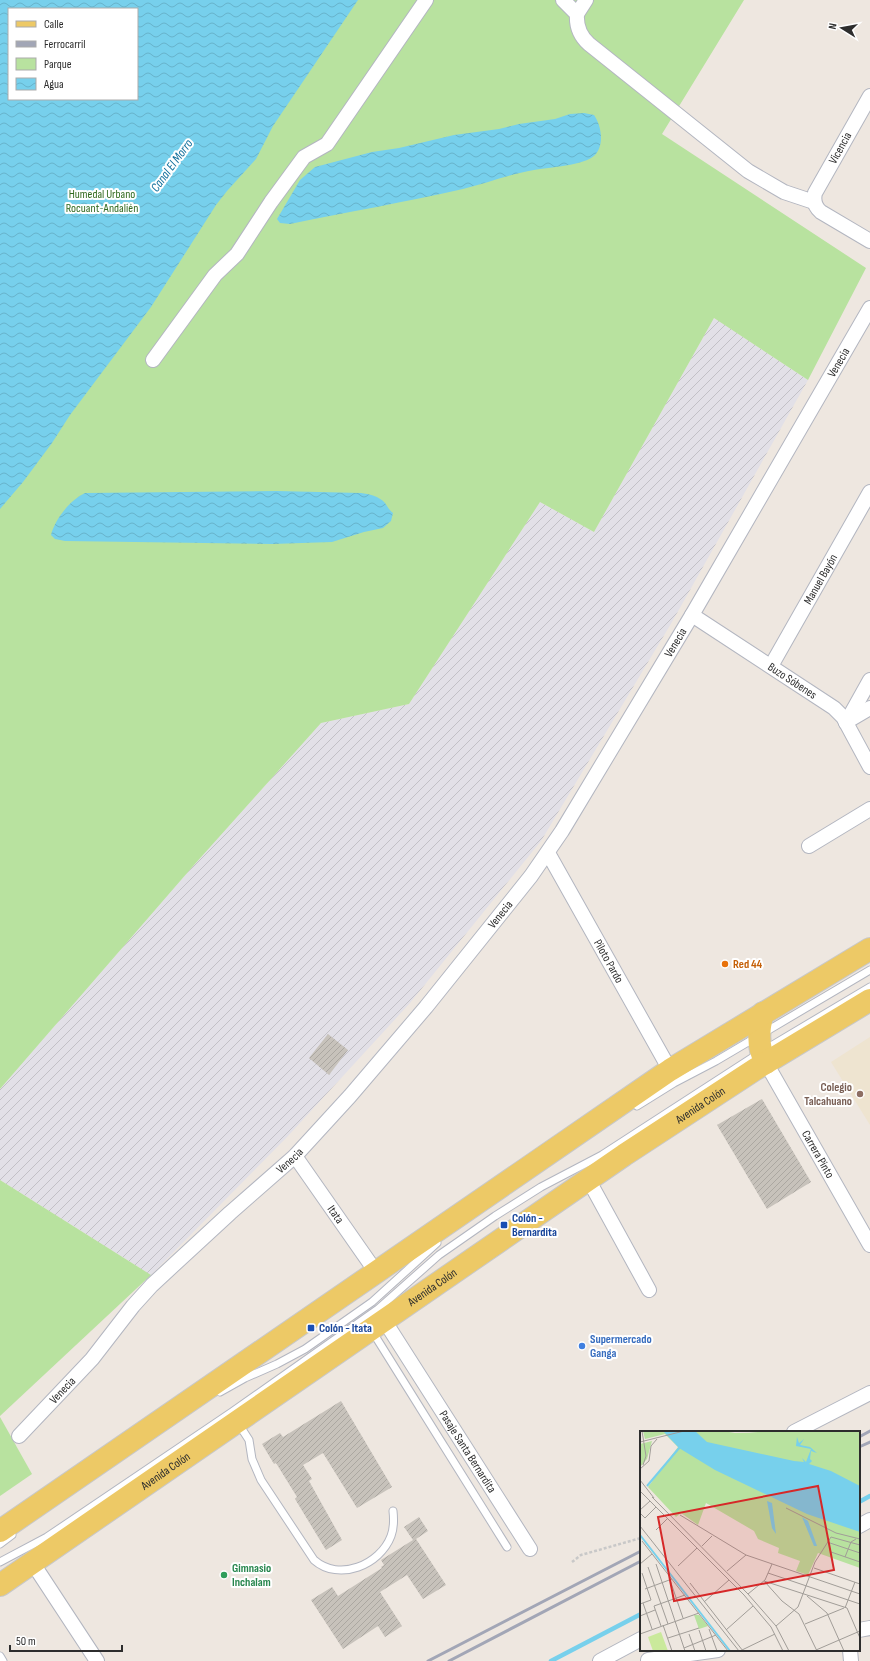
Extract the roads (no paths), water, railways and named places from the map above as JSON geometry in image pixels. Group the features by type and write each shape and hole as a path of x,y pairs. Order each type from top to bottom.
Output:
{"main road":[{"path":"10,1531 376,1272 670,1070 870,949"},
{"name":"Avenida Colón","path":"0,1585 588,1179 762,1050 870,1000"},
{"path":"762,1050 760,1024 763,1013"}],"street":[{"path":"153,360 215,275 237,254 270,202 304,157 327,144 426,0"},
{"path":"563,0 577,14"},
{"path":"586,0 577,14 578,30 585,40 737,162 773,186 814,202 821,212 870,241"},
{"name":"Vicencia","path":"814,202 815,193 870,96"},
{"name":"Venecia","path":"19,1436 92,1359 133,1306 152,1285 230,1212 295,1156 350,1096 477,945 548,853 692,615 870,308"},
{"name":"Manuel Bayón","path":"771,666 870,492"},
{"name":"Buzo Sóbenes","path":"692,615 834,708 846,723 870,767"},
{"path":"846,723 870,680"},
{"path":"846,723 870,708"},
{"path":"809,846 870,809"},
{"name":"Piloto Pardo","path":"548,853 670,1070"},
{"name":"Carrera Pinto","path":"762,1050 870,1245"},
{"name":"Itata","path":"295,1156 376,1272"},
{"path":"588,1179 649,1290"},
{"name":"Pasaje Santa Bernardita","path":"377,1325 406,1355 530,1549"},
{"path":"796,1431 870,1392"},
{"path":"860,1525 870,1520"},
{"path":"32,1562 97,1661"},
{"path":"860,1630 870,1628"},
{"path":"600,1661 640,1640"},
{"path":"648,1657 708,1651"},
{"path":"850,1651 851,1661"}],"lane":[{"path":"632,1109 674,1083 706,1067 762,1050 870,970"},
{"path":"0,1562 48,1537 238,1408 378,1309 439,1255 495,1216 541,1187 602,1155 762,1050 870,987"},
{"path":"212,1397 245,1378 277,1364 305,1349 372,1302 443,1238"},
{"path":"377,1325 507,1547"},
{"path":"237,1421 249,1440 252,1459 261,1480 314,1560 320,1565 333,1570 347,1570 357,1567 375,1557 383,1549 391,1536 394,1520 393,1511"},
{"path":"0,1544 10,1531"},
{"path":"0,1656 3,1661"}],"water":[{"name":"Humedal Urbano Rocuant-Andalién","path":"0,0 358,0 273,126 256,159 216,205 151,307 70,415 52,443 23,482 0,509"},
{"path":"584,113 594,115 599,124 601,140 598,151 595,155 583,162 525,172 463,189 290,224 280,223 277,219 300,180 315,167 372,152 399,148 454,135 499,129 519,124 555,119 570,114"},
{"path":"277,491 367,494 377,497 383,501 393,513 391,521 383,528 332,542 272,544 65,541 55,539 51,535 56,523 64,511 74,500 85,493"}],"waterway":[{"path":"860,1501 870,1496"},
{"path":"551,1661 640,1615"}],"railway":[{"path":"860,1436 870,1431"},
{"path":"860,1447 870,1442"},
{"path":"428,1661 640,1552"},
{"path":"449,1661 640,1562"}],"place":[{"name":"Red 44","path":"725,964"},
{"name":"Colegio Talcahuano","path":"860,1094"},
{"name":"Colón - Bernardita","path":"504,1225"},
{"name":"Colón - Itata","path":"311,1328"},
{"name":"Supermercado Ganga","path":"582,1346"},
{"name":"Gimnasio Inchalam","path":"224,1575"}],"water label":[{"name":"Canal El Morro","path":"171,165"}]}
